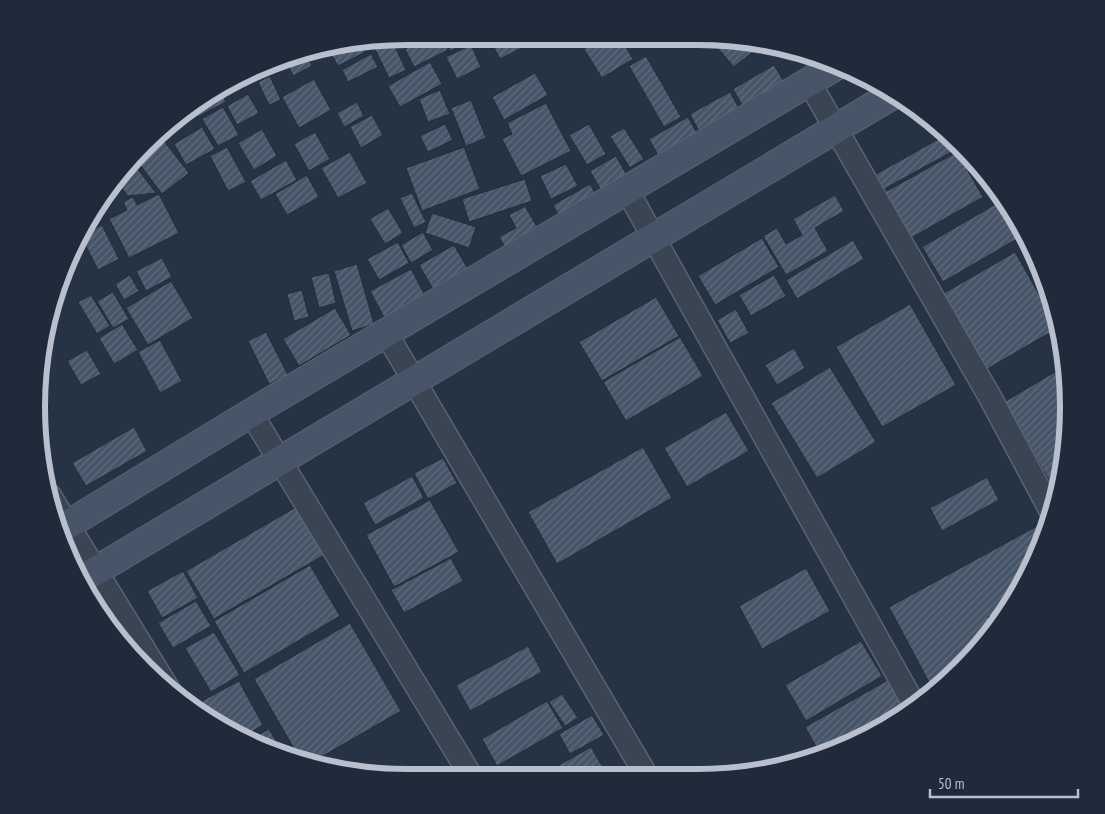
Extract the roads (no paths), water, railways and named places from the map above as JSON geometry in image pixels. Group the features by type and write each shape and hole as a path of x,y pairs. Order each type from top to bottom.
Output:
{"street":[{"path":"65,526 251,413 829,70"},
{"path":"809,82 990,397 1047,504"},
{"path":"89,575 887,98"},
{"path":"627,190 652,238 911,699"},
{"path":"386,333 642,769"},
{"path":"251,413 467,769"},
{"path":"72,544 89,575 148,660"}]}
